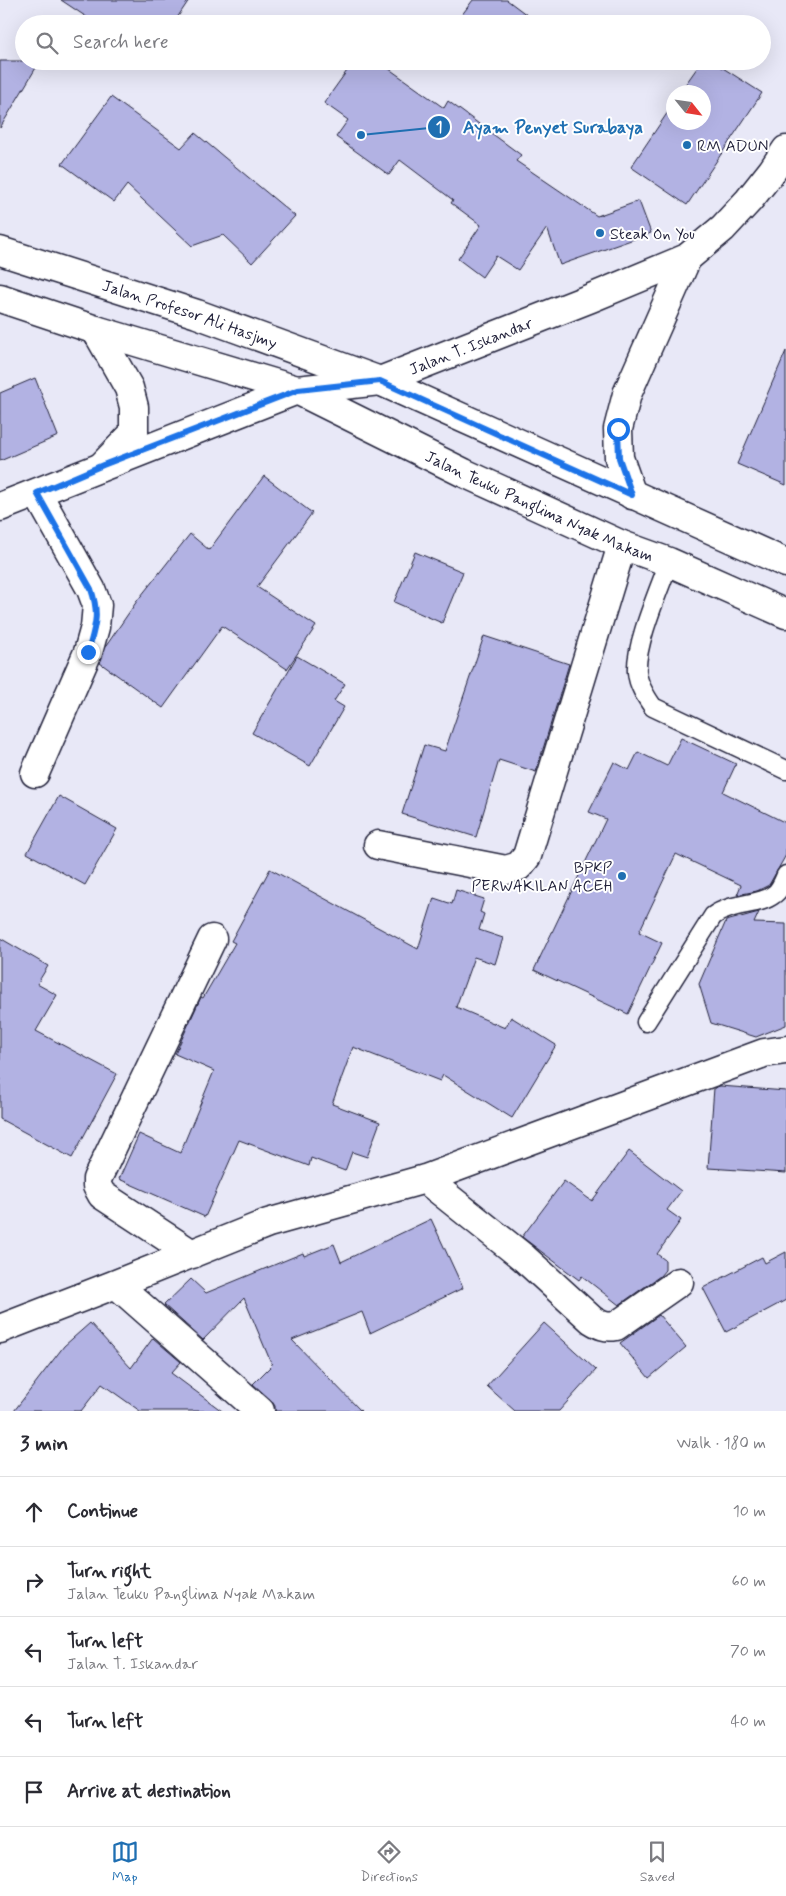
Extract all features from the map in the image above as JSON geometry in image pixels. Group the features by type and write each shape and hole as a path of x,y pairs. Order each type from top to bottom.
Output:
{"street":[{"name":"Jalan T. Iskandar","path":"0,507 298,390 380,381 591,298 686,258 723,228 749,200 786,150"},
{"name":"Jalan Profesor Ali Hasjmy","path":"0,251 197,314 380,381"},
{"path":"632,495 619,458 618,429 627,394 686,258"},
{"path":"0,298 96,330 298,390"},
{"path":"96,330 129,388 134,407 134,433 103,465"},
{"path":"380,381 786,563"},
{"name":"Jalan Teuku Panglima Nyak Makam","path":"298,390 464,473 622,545 669,562 786,614"},
{"path":"35,773 88,652 95,627 97,605 91,589 37,493"},
{"path":"378,846 506,870 519,866 527,856 622,545"},
{"path":"192,1254 102,1195 97,1186 97,1179 212,939"},
{"path":"0,1329 268,1223 425,1179 764,1053 786,1050"},
{"path":"425,1179 524,1258 592,1320 600,1325 609,1328 616,1326 679,1282"},
{"path":"116,1284 260,1411"}],"lane":[{"path":"669,562 647,623 638,656 637,673 642,689 653,707 786,770"},
{"path":"646,1022 713,916 728,908 772,896 778,891 786,875"}],"building":[{"path":"61,0 189,0 179,15 84,15"},
{"path":"473,0 507,0 527,15 462,15"},
{"path":"0,61 15,61 15,70 35,70 0,128"},
{"path":"348,70 391,70 444,108 448,101 521,155 516,161 597,216 639,201 651,233 560,265 547,228 518,270 496,256 482,277 458,259 481,225 451,203 453,200 400,160 389,175 336,137 348,120 324,103"},
{"name":"RM ADUN","path":"696,70 726,70 762,93 687,205 631,167 666,115 666,130 711,130 711,85 685,85"},
{"path":"111,97 181,148 195,133 295,216 252,263 223,235 192,246 127,185 114,202 62,164"},
{"path":"786,351 786,485 737,464"},
{"path":"35,378 58,436 0,461 0,393"},
{"path":"264,476 312,513 257,587 316,626 287,669 222,626 163,708 100,663 106,646 137,601 190,534 209,550"},
{"path":"415,552 463,572 442,623 394,602"},
{"path":"484,636 569,664 536,772 499,760 476,837 402,814 424,745 445,751"},
{"path":"297,656 345,684 334,701 344,707 310,766 252,733"},
{"name":"BPKP PERWAKILAN ACEH","path":"681,738 736,764 723,792 786,823 786,855 769,885 757,891 737,895 741,885 676,854 639,932 662,943 628,1014 534,970 606,819 589,812 614,762 629,770 638,752 667,766"},
{"path":"59,796 117,829 85,885 27,853"},
{"path":"270,869 418,949 434,898 452,904 456,890 484,899 480,912 484,914 479,930 503,938 495,964 474,957 456,1007 505,1028 511,1017 556,1045 512,1118 443,1075 440,1081 353,1047 332,1104 380,1122 367,1157 352,1152 345,1171 311,1158 309,1166 239,1140 205,1217 119,1179 139,1134 180,1153 214,1071 175,1054 201,997 203,998 235,943 231,941"},
{"path":"759,912 754,923 786,924 786,1025 756,1037 711,1023 699,984 726,921"},
{"path":"0,938 48,966 37,984 57,995 36,1031 117,1074 72,1158 0,1119"},
{"path":"720,1086 786,1091 786,1173 708,1168 714,1088"},
{"path":"629,1151 681,1191 667,1210 681,1220 657,1254 665,1260 665,1270 660,1276 619,1305 582,1276 579,1280 522,1237 564,1181 592,1201"},
{"path":"431,1219 463,1288 370,1333 362,1312 292,1340 361,1411 275,1411 275,1406 271,1400 253,1384 272,1365 244,1298 203,1340 164,1305 191,1279 206,1293 303,1253 304,1256 334,1244 341,1262"},
{"path":"786,1252 786,1300 726,1332 703,1288 762,1257 765,1263"},
{"path":"659,1315 686,1347 649,1378 620,1343"},
{"path":"90,1323 131,1368 153,1338 181,1362 171,1373 222,1411 140,1411 102,1384 81,1411 14,1411 64,1346"},
{"path":"544,1323 596,1370 559,1411 515,1411 487,1386"}],"place":[{"name":"Ayam Penyet Surabaya","path":"361,135"},
{"name":"RM ADUN","path":"687,145"},
{"name":"Steak On You","path":"600,233"},
{"name":"BPKP PERWAKILAN ACEH","path":"622,876"}],"route":[{"path":"88,652 95,627 97,605 91,589 37,493 103,465 298,390 380,381 632,495 619,458 618,429"}]}
